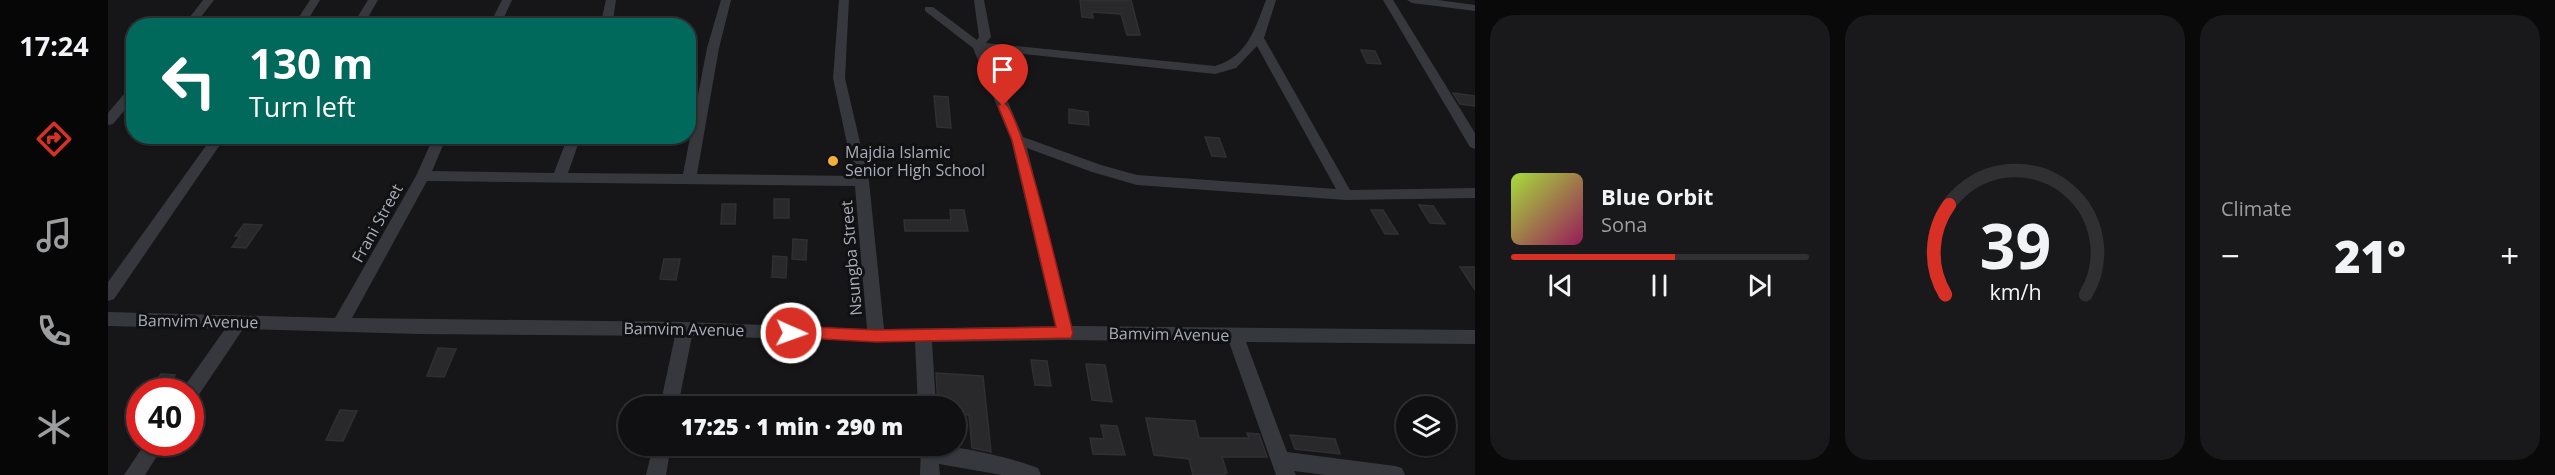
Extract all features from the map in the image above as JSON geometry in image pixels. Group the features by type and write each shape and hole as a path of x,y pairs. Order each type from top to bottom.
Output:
{"street":[{"path":"194,18 209,0"},
{"path":"303,18 315,0"},
{"path":"362,18 373,0"},
{"path":"498,18 507,0"},
{"path":"608,18 611,0"},
{"path":"696,142 713,48 726,0"},
{"name":"Nsungba Street","path":"844,0 840,78 862,181 876,336"},
{"path":"978,46 985,37 979,0"},
{"path":"978,46 1215,70 1232,65 1258,38 1271,0"},
{"path":"1388,0 1475,144"},
{"path":"1412,0 1475,8"},
{"path":"929,9 978,46 1018,140 1065,333"},
{"path":"1258,38 1346,195"},
{"path":"108,121 126,100"},
{"path":"1018,140 1097,170 1137,180 1346,195 1475,193"},
{"path":"108,294 214,144"},
{"name":"Frani Street","path":"340,324 423,176 437,144"},
{"path":"560,176 573,144"},
{"path":"689,180 696,144"},
{"path":"423,176 862,181"},
{"name":"Bamvim Avenue","path":"108,318 685,329 876,336 1065,333 1475,337"},
{"path":"200,378 240,321"},
{"path":"671,396 685,329"},
{"path":"1235,335 1284,467 1395,475"},
{"path":"923,336 926,396"},
{"path":"134,475 147,456"},
{"path":"656,475 660,456"},
{"path":"930,456 930,475"},
{"path":"957,456 1031,475"}],"building":[{"path":"1080,0 1131,0 1140,35 1127,35 1121,14 1092,12 1093,18 1082,17"},
{"path":"1361,50 1375,51 1381,64 1367,63"},
{"path":"1453,93 1475,96 1475,106 1460,104"},
{"path":"934,96 948,97 951,128 937,127"},
{"path":"1069,109 1088,112 1089,125 1069,123"},
{"path":"1205,137 1219,138 1226,157 1212,156"},
{"path":"774,199 789,199 789,218 774,218"},
{"path":"722,204 736,204 735,224 721,224"},
{"path":"1419,205 1433,206 1445,224 1430,223"},
{"path":"950,210 964,210 968,231 905,231 904,220 951,220"},
{"path":"1371,210 1383,210 1398,234 1385,234"},
{"path":"244,224 262,225 246,248 232,247 240,236 235,236"},
{"path":"793,239 807,240 806,260 792,259"},
{"path":"773,256 787,257 786,278 772,277"},
{"path":"664,259 680,259 676,280 660,279"},
{"path":"1460,267 1475,267 1475,290"},
{"path":"438,348 456,349 444,377 427,376"},
{"path":"1031,360 1047,361 1051,386 1035,385"},
{"path":"1086,364 1105,365 1112,402 1092,400"},
{"path":"936,373 983,376 991,452 972,448 969,415 966,415 966,396 937,396"},
{"path":"161,374 175,375 173,378 158,378"},
{"path":"340,410 357,411 343,441 326,440"},
{"path":"1146,418 1195,421 1199,438 1249,438 1247,433 1259,434 1267,457 1222,457 1227,473 1224,473 1225,475 1193,475 1189,459 1154,455"},
{"path":"1101,425 1117,426 1125,455 1093,454 1090,438 1104,439"},
{"path":"1290,435 1335,439 1340,454 1295,449"}],"place":[{"name":"Majdia Islamic Senior High School","path":"833,161"}],"route":[{"path":"791,333 876,336 1005,336 1065,333 1018,140 1003,106"}]}
